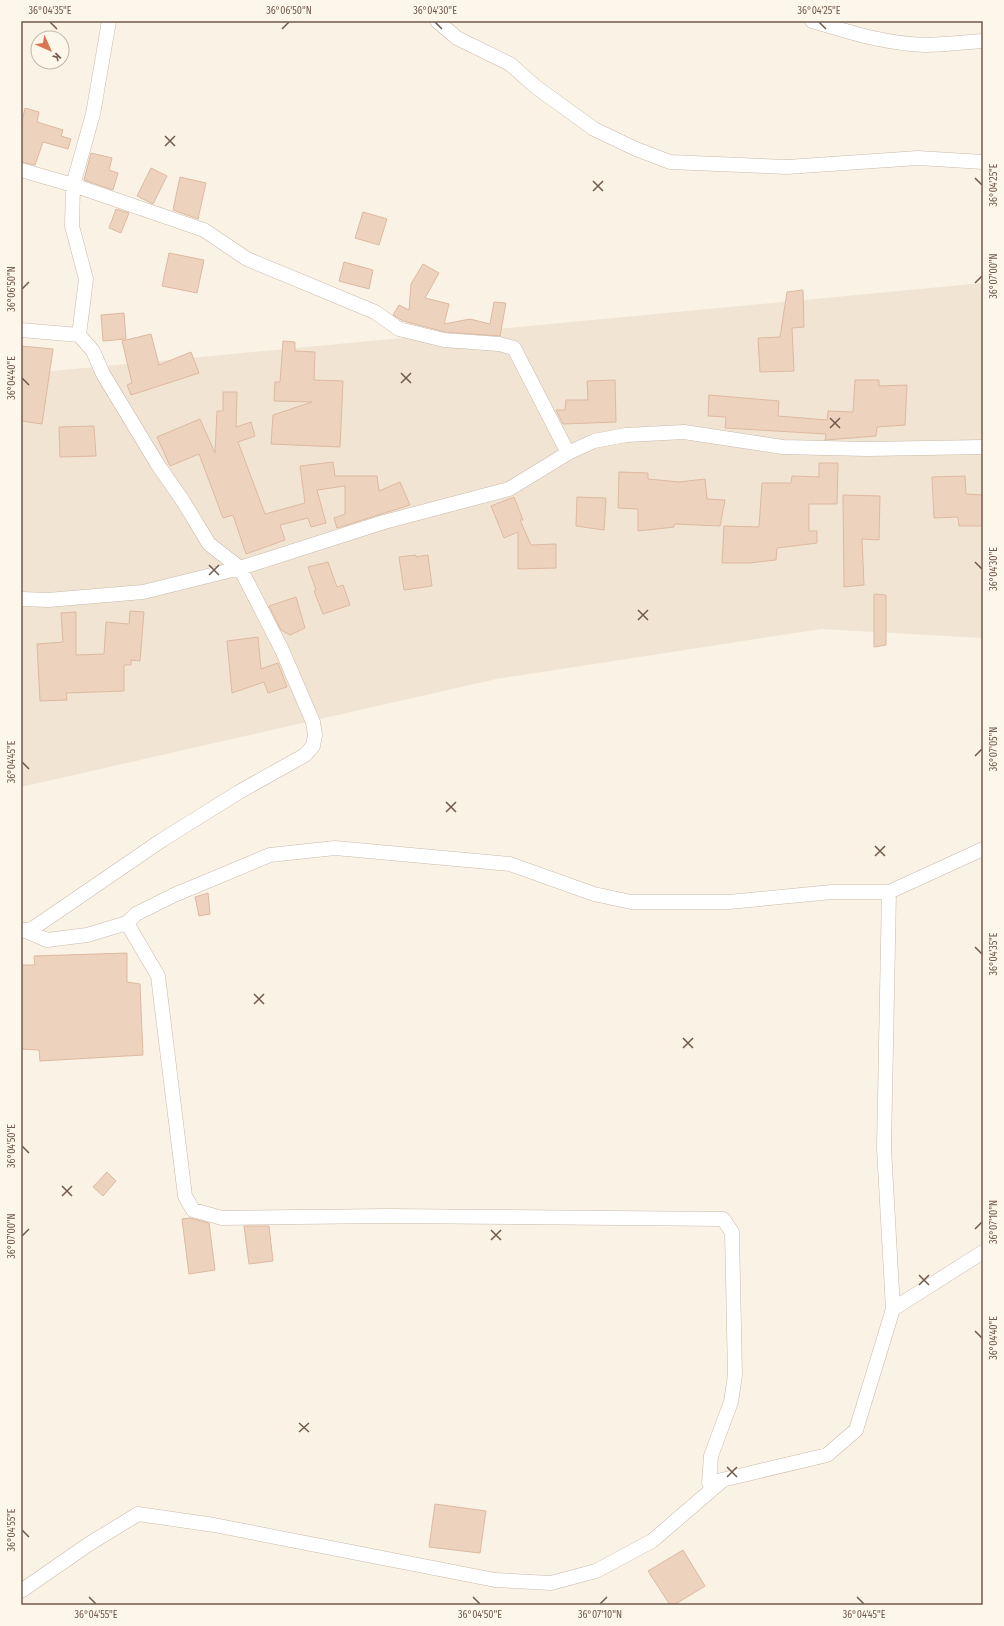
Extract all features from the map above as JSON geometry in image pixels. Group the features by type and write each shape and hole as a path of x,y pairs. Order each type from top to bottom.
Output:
{"street":[{"path":"78,335 86,279 72,226 73,185 93,114 109,21"},
{"path":"437,21 457,38 510,64 536,87 594,128 636,149 670,162 787,167 918,158 983,162"},
{"path":"812,21 862,36 892,42 926,45 983,41"},
{"path":"21,170 73,185 204,230 247,259 375,312 399,329 444,340 499,344 514,348 568,453"},
{"path":"21,330 78,335 93,351 103,374 158,465 183,501 209,544 240,568 282,650 313,722 315,735 313,746 305,756 239,792 162,840 32,929 23,930"},
{"path":"21,599 48,600 143,592 240,568 384,522 509,489 568,453 594,441 626,435 684,432 783,447 867,449 983,447"},
{"path":"23,930 47,940 87,935 127,923 136,914 174,895 270,855 335,848 510,864 594,894 631,902 729,902 832,892 889,892 983,849"},
{"path":"127,923 158,976 185,1196 193,1210 222,1218 395,1216 723,1219 732,1232 735,1375 731,1402 710,1456 709,1483 827,1455 856,1430 893,1309 884,1148 889,892"},
{"path":"893,1309 983,1252"},
{"path":"21,1591 89,1544 138,1514 214,1524 494,1580 551,1583 596,1571 652,1541 726,1478"}],"shaded area":[{"path":"983,283 983,638 821,629 496,679 21,787 21,374"}],"building":[{"path":"25,108 39,112 37,122 63,130 61,136 71,139 68,149 43,142 35,165 21,162 21,126"},
{"path":"91,153 112,158 109,170 118,173 113,190 84,180"},
{"path":"151,168 167,176 153,204 137,196"},
{"path":"180,177 206,183 198,219 173,210"},
{"path":"116,209 129,213 121,233 109,228"},
{"path":"363,212 387,219 379,245 355,238"},
{"path":"169,253 204,260 197,293 162,286"},
{"path":"344,262 373,270 369,289 339,281"},
{"path":"423,264 439,273 425,298 449,304 444,324 470,319 490,324 494,302 506,303 500,336 445,332 403,321 393,315 399,305 409,310 411,284"},
{"path":"803,290 804,327 792,328 794,371 760,372 758,338 780,337 787,292"},
{"path":"124,313 126,339 103,341 101,315"},
{"path":"151,334 159,365 191,352 199,373 131,395 127,385 132,383 122,341"},
{"path":"283,341 295,342 295,351 315,352 314,380 343,381 340,447 271,444 273,415 312,402 274,401 275,382 280,382"},
{"path":"21,346 53,349 42,424 21,421"},
{"path":"615,380 616,422 563,424 556,410 565,410 566,400 588,400 587,381"},
{"path":"855,380 879,380 879,386 907,385 905,425 877,427 876,436 825,440 826,434 725,428 726,417 708,416 709,395 779,401 778,416 827,420 828,411 853,412"},
{"path":"223,392 237,392 236,427 251,422 255,436 238,442 265,514 305,503 300,466 333,462 335,476 377,476 379,491 400,482 410,505 337,528 334,518 345,514 345,486 317,490 326,523 311,527 308,518 280,525 285,540 246,554 233,515 223,518 199,454 170,466 157,437 200,419 215,453 217,411 223,411"},
{"path":"94,426 96,456 60,457 59,427"},
{"path":"819,463 838,463 837,504 809,504 809,531 817,531 817,543 777,548 776,560 749,563 722,563 724,526 759,527 762,483 791,483 792,476 819,477"},
{"path":"619,472 648,473 648,479 679,482 705,479 707,499 725,500 720,526 674,524 674,527 638,531 638,509 618,508"},
{"path":"965,476 966,494 983,495 983,526 959,526 958,517 934,518 932,477"},
{"path":"843,495 880,496 879,540 862,539 864,585 844,587"},
{"path":"514,497 523,520 520,520 531,545 556,544 556,568 518,569 518,532 504,538 491,506"},
{"path":"577,497 606,498 604,530 576,526"},
{"path":"416,555 416,557 428,555 432,586 404,590 399,557"},
{"path":"328,562 337,587 343,585 350,605 323,614 314,591 316,590 308,567"},
{"path":"874,594 886,595 886,645 874,647"},
{"path":"296,597 305,628 290,635 281,630 269,606"},
{"path":"130,611 144,612 140,661 131,660 131,665 124,665 124,691 66,693 67,700 40,701 37,644 63,642 61,613 76,612 76,655 104,654 106,622 129,624"},
{"path":"258,637 261,669 278,663 287,687 268,693 264,682 232,693 227,641"},
{"path":"208,893 210,914 199,916 195,897"},
{"path":"127,953 127,982 140,984 143,1055 40,1061 39,1050 21,1049 21,965 35,965 34,956"},
{"path":"107,1172 116,1181 103,1196 93,1187"},
{"path":"190,1218 209,1223 215,1270 189,1274 182,1219"},
{"path":"244,1226 269,1226 273,1261 249,1264"},
{"path":"435,1504 486,1511 480,1553 429,1547"},
{"path":"683,1550 705,1586 674,1605 670,1605 648,1571"}]}
